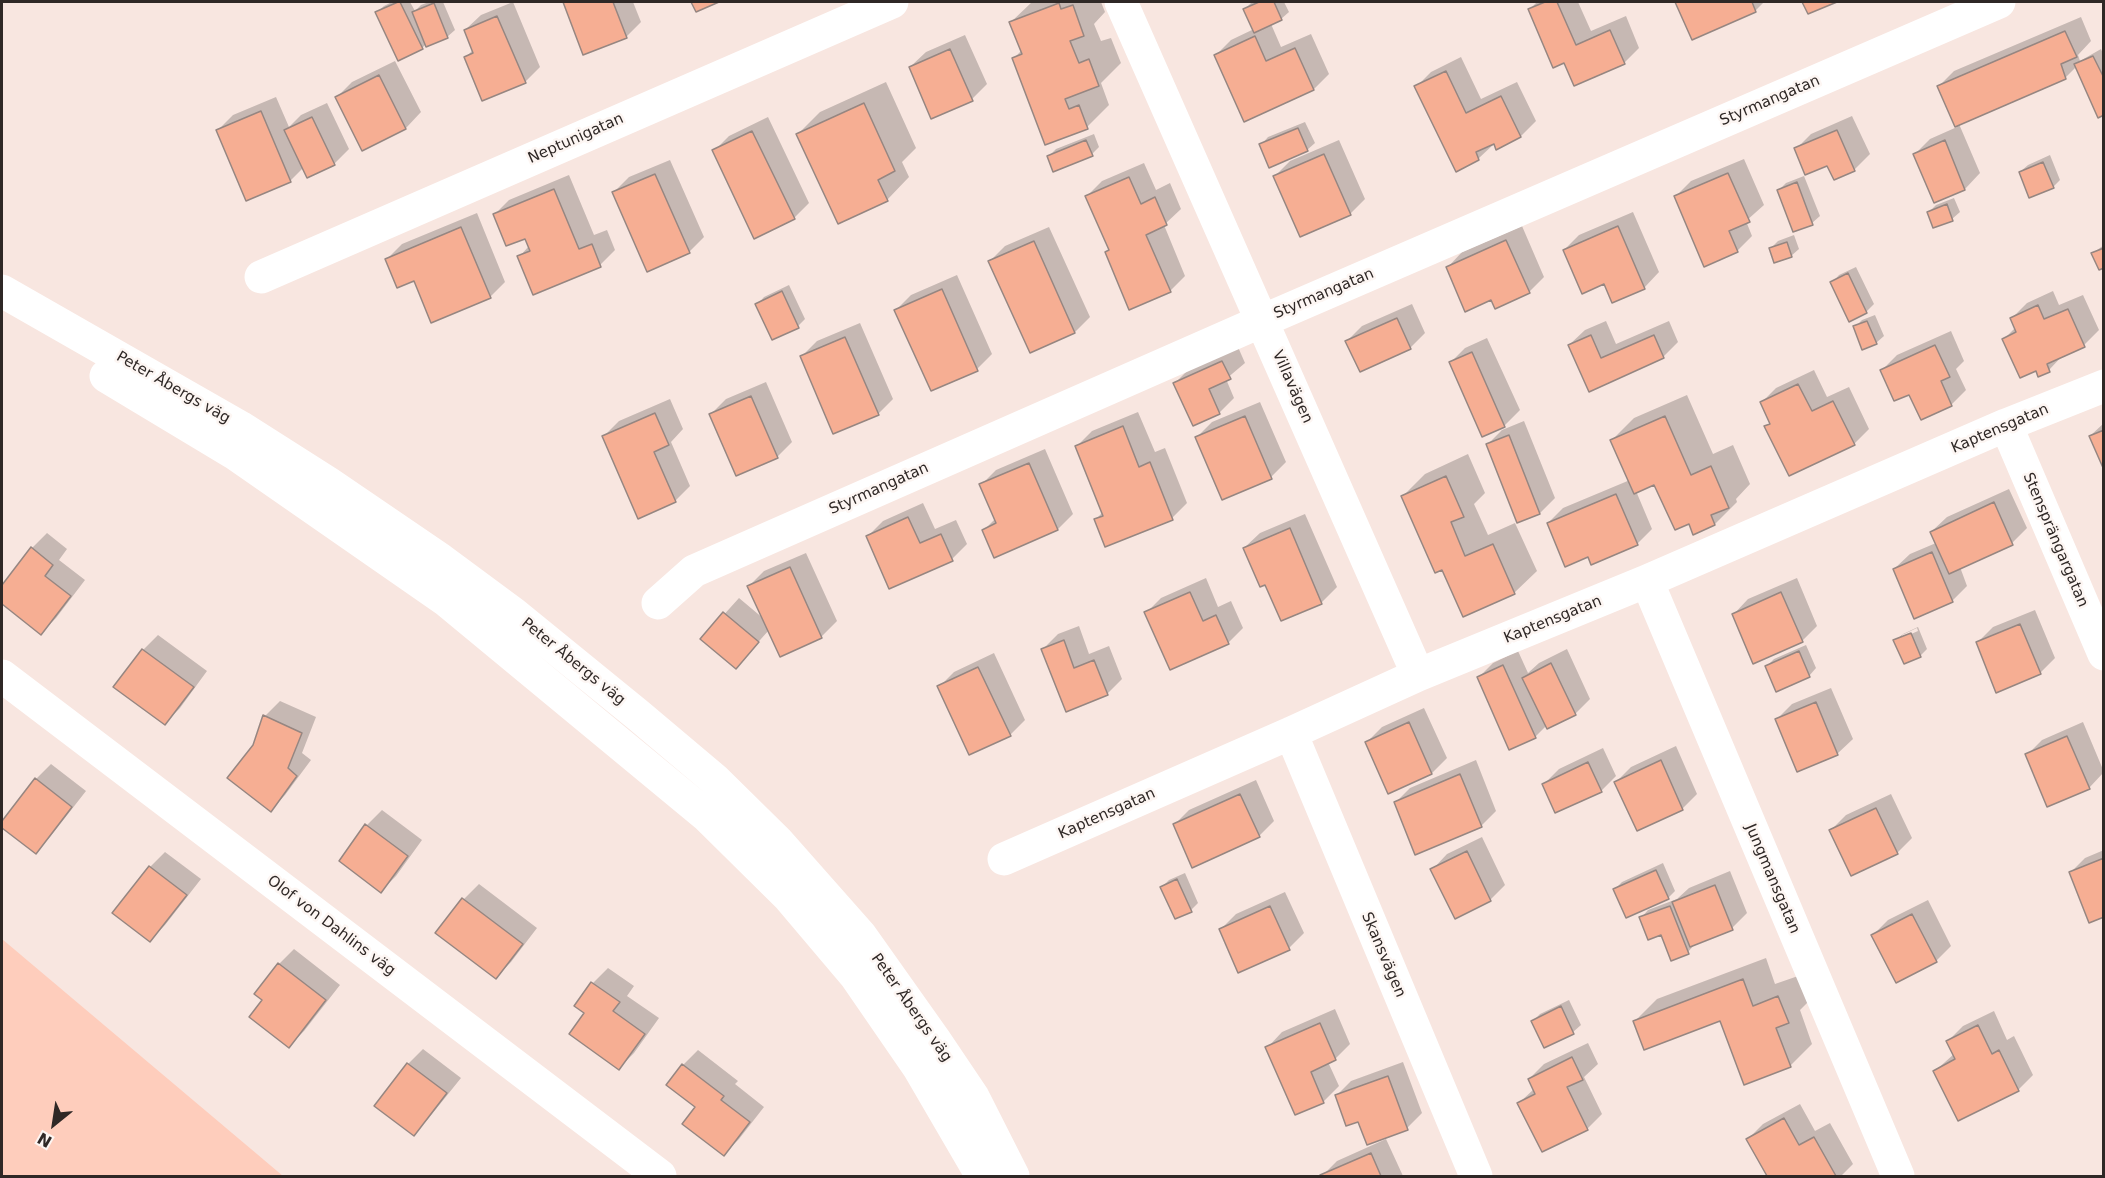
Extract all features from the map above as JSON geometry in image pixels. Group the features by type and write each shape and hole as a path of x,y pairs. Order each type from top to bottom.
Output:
{"street":[{"name":"Neptunigatan","path":"261,277 892,2"},
{"name":"Villavägen","path":"1120,2 1418,675"},
{"name":"Styrmangatan","path":"658,603 694,571 1262,321 2000,2"},
{"name":"Peter Åbergs väg","path":"2,291 240,427 328,483 441,560 540,636 714,779 777,841 861,936 973,1097 1013,1176"},
{"name":"Peter Åbergs väg","path":"2,313 234,453 447,601 707,816 789,897 855,975 919,1068 982,1176"},
{"name":"Kaptensgatan","path":"1004,859 1291,734 1418,675 1647,581 2006,425 2103,386"},
{"name":"Stensprängargatan","path":"2006,425 2103,654"},
{"name":"Jungmansgatan","path":"1647,581 1898,1176"},
{"name":"Olof von Dahlins väg","path":"2,676 660,1176"},
{"name":"Skansvägen","path":"1291,734 1476,1176"}],"shaded area":[{"path":"2,939 283,1176 2,1176"}],"building":[{"path":"398,2 423,49 398,61 375,12"},
{"path":"563,2 613,2 627,38 583,55"},
{"path":"691,2 719,2 696,12"},
{"path":"1259,2 1274,2 1282,20 1254,33 1243,9"},
{"path":"1545,2 1557,2 1576,45 1610,30 1625,64 1574,86 1564,63 1553,68 1528,9"},
{"path":"1675,2 1752,2 1756,12 1692,40"},
{"path":"1802,2 1837,2 1808,14"},
{"path":"434,3 448,38 426,47 412,12"},
{"path":"1059,3 1061,9 1073,5 1084,36 1070,41 1079,63 1089,59 1099,86 1065,99 1069,109 1079,105 1088,129 1045,145 1012,58 1022,54 1009,22"},
{"path":"497,16 526,83 482,101 464,57 473,53 464,30"},
{"path":"2065,31 2077,57 2061,64 2066,79 1955,127 1937,86"},
{"path":"1255,36 1266,61 1295,48 1314,90 1244,122 1214,55"},
{"path":"950,49 973,101 931,119 909,67"},
{"path":"2093,56 2104,78 2104,115 2098,118 2074,64"},
{"path":"1446,71 1466,113 1501,96 1521,137 1496,150 1494,144 1476,152 1479,160 1456,172 1414,86"},
{"path":"379,75 406,129 362,151 335,97"},
{"path":"864,103 895,171 878,180 888,201 838,224 796,134"},
{"path":"261,111 291,182 246,201 216,130"},
{"path":"312,117 335,165 307,178 284,130"},
{"path":"1298,128 1308,151 1269,168 1259,144"},
{"path":"1837,130 1855,171 1834,180 1827,166 1805,175 1794,148"},
{"path":"752,131 795,219 754,239 712,150"},
{"path":"1086,140 1093,156 1053,172 1047,156"},
{"path":"1945,140 1965,190 1934,203 1913,154"},
{"path":"1324,154 1351,215 1300,237 1273,176"},
{"path":"2043,162 2054,188 2029,198 2019,172"},
{"path":"1728,173 1750,222 1729,231 1738,252 1704,267 1674,196"},
{"path":"655,174 690,253 647,272 612,192"},
{"path":"1129,177 1141,204 1155,197 1167,225 1146,235 1171,292 1129,310 1105,252 1109,250 1085,196"},
{"path":"1797,182 1813,225 1793,232 1777,190"},
{"path":"554,189 579,249 592,244 601,267 533,295 517,256 530,251 525,239 506,246 493,214"},
{"path":"1947,204 1953,221 1933,228 1927,212"},
{"path":"1618,226 1645,289 1612,303 1604,284 1582,294 1563,250"},
{"path":"461,227 491,298 431,323 414,281 397,288 385,259"},
{"path":"1506,240 1530,293 1495,309 1491,300 1465,312 1446,267"},
{"path":"1034,241 1075,333 1030,353 988,261"},
{"path":"1787,242 1792,257 1774,263 1769,248"},
{"path":"2104,248 2104,268 2099,270 2091,253"},
{"path":"1848,273 1867,313 1849,322 1830,282"},
{"path":"942,289 978,371 931,391 894,310"},
{"path":"782,291 799,328 772,340 755,304"},
{"path":"2038,305 2044,319 2068,309 2085,347 2047,364 2050,372 2038,377 2036,371 2020,378 2002,339 2016,332 2010,318"},
{"path":"1397,318 1411,349 1360,372 1345,341"},
{"path":"1867,321 1877,344 1862,350 1853,326"},
{"path":"1591,335 1601,358 1654,335 1664,358 1589,392 1568,345"},
{"path":"845,337 879,415 833,434 800,356"},
{"path":"1935,345 1950,377 1941,381 1952,406 1921,420 1909,395 1894,401 1880,370"},
{"path":"1472,352 1505,427 1482,437 1449,362"},
{"path":"1222,361 1231,379 1209,389 1220,414 1193,426 1173,383"},
{"path":"1798,384 1812,411 1833,401 1855,445 1789,476 1764,426 1770,424 1760,402"},
{"path":"751,396 778,458 736,476 709,414"},
{"path":"655,413 669,445 654,452 676,502 638,519 602,436"},
{"path":"1245,416 1272,479 1222,500 1195,437"},
{"path":"1665,416 1691,475 1711,466 1729,508 1711,515 1715,525 1693,535 1689,524 1675,530 1654,485 1634,494 1610,440"},
{"path":"1123,426 1139,467 1150,462 1173,520 1105,547 1094,519 1103,516 1075,446"},
{"path":"2104,430 2104,470 2089,436"},
{"path":"1509,435 1540,514 1517,523 1486,444"},
{"path":"1029,463 1058,530 994,558 982,530 996,523 979,484"},
{"path":"1446,476 1464,517 1451,522 1465,556 1493,544 1515,594 1463,617 1442,570 1435,573 1401,496"},
{"path":"1616,494 1638,545 1591,565 1588,557 1565,567 1547,523"},
{"path":"1994,502 2013,545 1949,574 1930,532"},
{"path":"908,517 920,543 941,534 953,561 889,589 866,536"},
{"path":"1290,528 1322,604 1281,621 1265,585 1260,587 1243,548"},
{"path":"31,547 53,565 45,576 71,596 41,635 2,604 2,585"},
{"path":"1932,552 1953,602 1914,619 1893,569"},
{"path":"790,567 822,638 780,657 747,586"},
{"path":"1190,592 1203,621 1216,615 1229,644 1170,670 1144,612"},
{"path":"1781,592 1803,642 1753,664 1732,614"},
{"path":"723,612 759,642 736,669 700,639"},
{"path":"2020,624 2041,674 1996,693 1976,642"},
{"path":"1911,633 1921,657 1904,664 1893,640"},
{"path":"1064,640 1074,668 1094,660 1108,695 1066,712 1041,649"},
{"path":"142,649 194,687 165,725 113,687"},
{"path":"1799,651 1810,677 1776,692 1765,666"},
{"path":"1551,663 1576,715 1547,729 1522,678"},
{"path":"1503,665 1536,738 1509,750 1477,677"},
{"path":"978,667 1011,736 969,755 937,686"},
{"path":"1816,702 1838,755 1797,772 1775,719"},
{"path":"263,715 302,733 288,768 297,776 271,812 227,778 253,745"},
{"path":"1409,722 1432,774 1388,794 1365,742"},
{"path":"2067,736 2090,789 2047,807 2025,754"},
{"path":"1661,760 1683,810 1637,831 1614,782"},
{"path":"1588,762 1602,792 1555,813 1542,784"},
{"path":"1460,774 1482,827 1415,855 1394,802"},
{"path":"35,778 72,807 36,854 2,828 2,821"},
{"path":"1240,794 1260,837 1192,868 1173,824"},
{"path":"1876,808 1898,854 1851,876 1829,830"},
{"path":"365,824 408,856 381,893 339,861"},
{"path":"1467,851 1491,901 1455,919 1430,869"},
{"path":"2104,858 2104,917 2089,923 2069,872"},
{"path":"149,866 187,895 150,942 112,913"},
{"path":"1656,870 1669,899 1626,918 1613,889"},
{"path":"1177,879 1192,912 1175,919 1160,887"},
{"path":"1715,885 1733,930 1690,947 1672,902"},
{"path":"462,898 523,944 496,979 435,933"},
{"path":"1270,906 1290,950 1238,973 1219,929"},
{"path":"1670,906 1689,954 1671,961 1661,935 1648,940 1639,917"},
{"path":"1912,914 1937,962 1896,983 1871,935"},
{"path":"278,963 326,1000 289,1048 249,1017 262,1000 254,994"},
{"path":"1743,979 1753,1006 1778,996 1789,1023 1776,1028 1791,1067 1744,1085 1720,1021 1644,1050 1633,1021"},
{"path":"591,982 620,1002 613,1011 645,1034 619,1070 569,1034 584,1013 574,1006"},
{"path":"1561,1006 1574,1034 1544,1048 1531,1021"},
{"path":"1320,1023 1336,1060 1311,1072 1324,1103 1295,1115 1265,1047"},
{"path":"1978,1025 1992,1054 1999,1050 2019,1091 1958,1121 1933,1071 1955,1059 1946,1041"},
{"path":"1572,1057 1583,1080 1567,1087 1588,1130 1542,1152 1517,1103 1535,1094 1528,1079"},
{"path":"407,1063 447,1093 414,1136 374,1106"},
{"path":"682,1064 724,1096 721,1100 750,1122 724,1156 682,1124 695,1107 666,1085"},
{"path":"1388,1076 1408,1130 1367,1145 1358,1122 1346,1126 1335,1095"},
{"path":"1784,1118 1799,1145 1814,1137 1836,1176 1767,1176 1746,1139"},
{"path":"1371,1153 1381,1176 1320,1176 1320,1175"}]}
